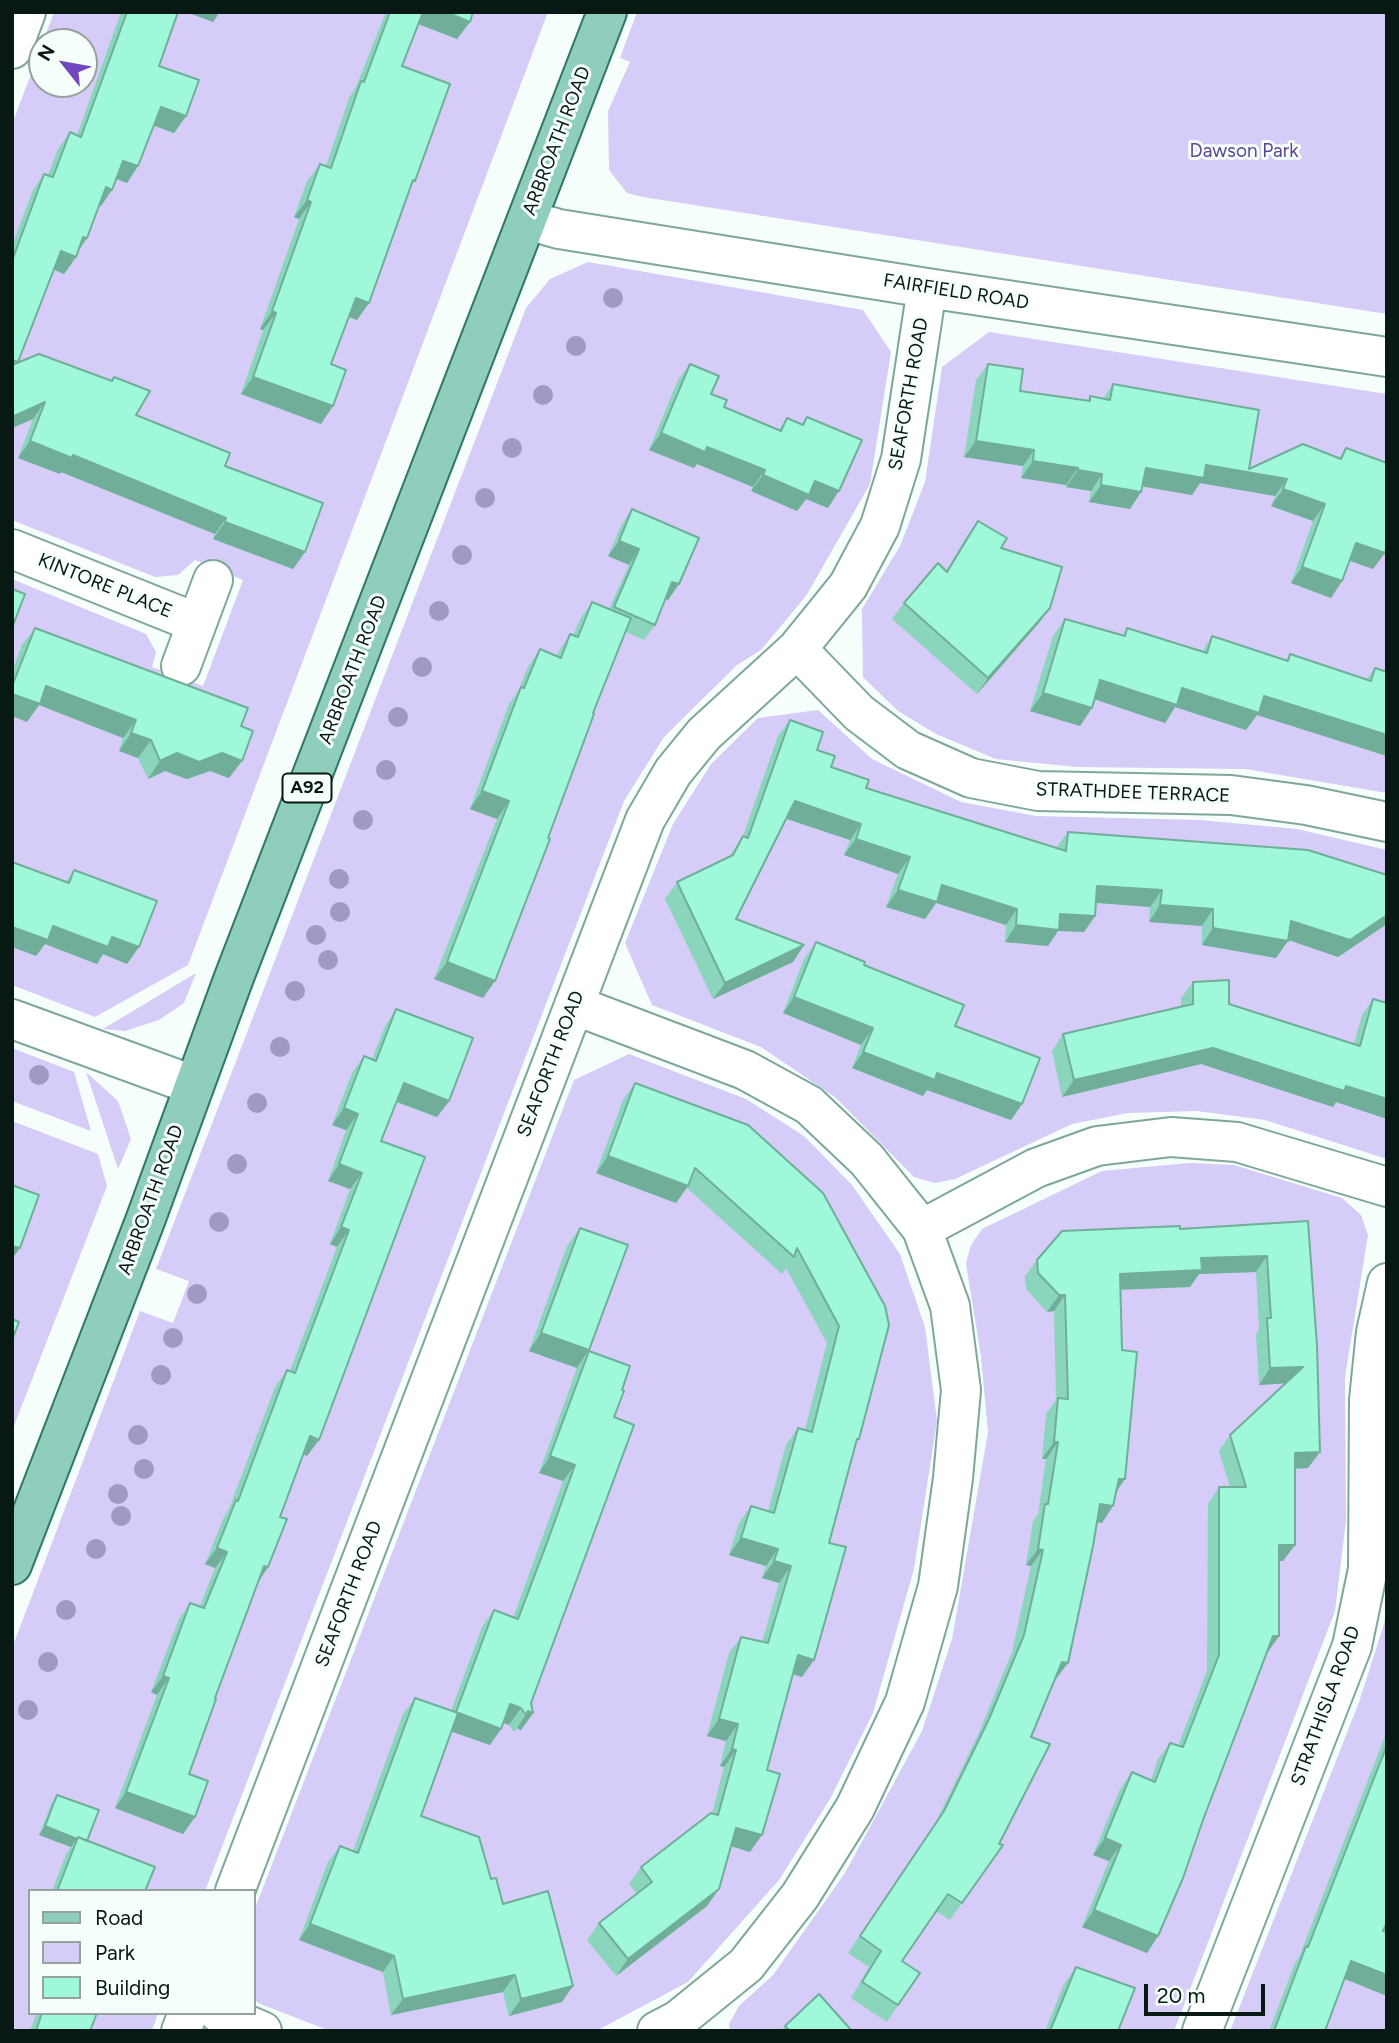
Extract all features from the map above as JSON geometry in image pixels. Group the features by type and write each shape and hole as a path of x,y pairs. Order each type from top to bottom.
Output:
{"main road":[{"name":"ARBROATH ROAD","path":"12,1565 145,1221 193,1085 607,12"}],"street":[{"path":"12,48 26,12"},
{"name":"FAIRFIELD ROAD","path":"527,220 559,229 927,288 1387,357"},
{"name":"SEAFORTH ROAD","path":"236,1889 645,820 673,772 704,734 797,649 848,586 880,526 901,459 927,288"},
{"name":"KINTORE PLACE","path":"12,549 197,623"},
{"name":"KINTORE PLACE","path":"181,666 213,580"},
{"name":"STRATHDEE TERRACE","path":"797,649 859,713 889,736 908,750 971,778 1038,791 1231,795 1306,804 1387,822"},
{"path":"574,1005 746,1070 809,1105 867,1160 922,1229 950,1306 961,1390 953,1478 938,1586 905,1702 855,1808 800,1896 746,1965 674,2027"},
{"path":"12,1018 193,1085"},
{"path":"922,1229 1036,1168 1097,1146 1171,1137 1237,1142 1387,1187"},
{"name":"STRATHISLA ROAD","path":"1202,2031 1352,1646 1368,1569 1369,1400 1376,1332 1387,1283"},
{"path":"224,2015 262,2031"}],"green space":[{"path":"54,12 548,12 188,965 95,1017 12,985 12,579 146,634 156,652 152,667 203,686 243,580 195,560 178,575 155,577 12,520 12,124 28,82 28,98 98,98 98,28 48,28"},
{"name":"Dawson Park","path":"637,12 1387,12 1387,314 627,193 609,170 608,111 630,62 620,58"},
{"path":"588,262 863,310 891,352 870,484 806,596 761,650 737,665 664,737 624,801 206,1889 28,1889 28,2015 157,2015 152,2031 12,2031 12,1648 140,1311 173,1323 189,1281 156,1269 526,308 550,279"},
{"path":"989,332 1387,394 1387,793 1245,769 1077,767 996,759 936,734 898,711 863,677 862,609 900,546 925,482 942,367"},
{"path":"818,710 872,759 961,802 1036,816 1200,820 1297,829 1387,850 1387,1159 1265,1120 1197,1111 1128,1113 1072,1124 955,1179 935,1183 914,1177 836,1098 761,1047 652,1005 625,943 673,824 711,764 758,718"},
{"path":"196,973 184,1003 159,1020 125,1031 103,1029"},
{"path":"12,1048 74,1072 91,1131 12,1101"},
{"path":"629,1054 746,1099 804,1136 852,1185 900,1254 925,1327 937,1421 914,1569 873,1713 830,1799 779,1880 688,1982 596,2031 330,2031 256,2000 256,1906 574,1080"},
{"path":"86,1072 118,1101 131,1139 118,1169"},
{"path":"12,1121 98,1154 107,1186 12,1431"},
{"path":"1189,1163 1234,1165 1342,1198 1361,1215 1368,1235 1345,1377 1346,1520 1335,1611 1174,2031 730,2031 729,2024 739,2006 773,1975 845,1873 922,1731 952,1639 988,1432 981,1357 966,1263 971,1245 982,1229 1102,1171"},
{"path":"1387,1605 1387,2031 1230,2031 1359,1702 1384,1624"}],"building":[{"path":"127,12 178,12 159,66 199,80 186,116 161,107 138,166 123,161 112,190 106,187 87,238 83,237 76,257 61,251 18,362 12,360 12,261 44,174 53,177 70,132 81,137 95,98 98,98 98,91"},
{"path":"390,12 423,12 402,66 450,84 369,303 356,298 331,364 346,370 333,406 253,377 276,313 272,311 311,202 307,200 320,164 331,168 361,81 364,82"},
{"path":"446,12 473,12 470,22"},
{"path":"39,354 112,381 114,377 150,391 136,415 230,453 225,466 323,503 305,552 225,522 226,518 73,455 72,458 30,441 45,402 12,417 12,365"},
{"path":"690,364 719,376 711,394 727,400 724,407 781,431 787,418 803,425 807,417 862,440 839,491 815,481 809,495 763,475 765,470 707,447 705,452 661,433"},
{"path":"988,364 1023,369 1020,391 1090,401 1090,396 1110,400 1113,384 1259,410 1249,469 1303,444 1341,459 1346,448 1387,463 1385,553 1356,543 1342,581 1302,567 1325,504 1283,489 1287,479 1206,465 1204,478 1146,468 1141,492 1101,485 1102,474 1033,461 1034,450 976,441"},
{"path":"632,509 699,538 679,584 672,582 655,625 614,607 639,549 619,541"},
{"path":"978,521 1007,538 1001,548 1062,567 1050,608 988,678 904,603 938,563 947,572"},
{"path":"12,589 25,594 12,628"},
{"path":"592,602 631,618 593,713 548,838 550,839 495,981 447,962 509,801 482,791 521,687 524,688 540,649 561,658 570,634 578,637"},
{"path":"1065,619 1125,636 1127,628 1207,653 1212,636 1288,661 1290,654 1371,681 1375,668 1387,672 1387,735 1264,696 1259,713 1182,688 1177,705 1100,680 1092,708 1043,693"},
{"path":"35,628 248,708 241,726 253,731 242,761 222,753 199,762 177,753 160,761 151,740 131,733 136,720 46,686 40,704 12,694 12,686"},
{"path":"790,720 823,732 817,750 835,756 831,767 869,780 866,788 1066,851 1068,832 1308,850 1387,875 1387,915 1350,940 1291,921 1288,941 1213,928 1213,909 1160,905 1162,890 1097,886 1095,916 1060,914 1059,930 1016,925 1017,909 942,885 937,902 898,890 910,857 856,839 861,824 795,801 736,919 804,945 725,983 677,882 733,855 743,836 748,838"},
{"path":"12,862 69,883 74,870 157,901 139,947 112,937 108,947 53,926 48,940 12,927"},
{"path":"816,942 865,962 864,965 964,1005 955,1026 1040,1058 1022,1104 937,1073 935,1080 863,1052 873,1028 794,997"},
{"path":"1229,980 1229,1004 1360,1046 1373,999 1387,1003 1387,1099 1346,1086 1344,1091 1213,1048 1074,1080 1063,1034 1193,1004 1193,982"},
{"path":"396,1009 473,1038 449,1101 404,1083 381,1141 425,1157 319,1440 310,1436 280,1517 287,1519 268,1567 264,1566 215,1698 189,1774 208,1781 195,1817 126,1792 169,1678 163,1676 190,1603 204,1608 227,1552 217,1548 236,1500 238,1501 287,1370 295,1373 349,1230 341,1227 362,1173 339,1164 358,1114 344,1108 364,1056 376,1061"},
{"path":"635,1083 748,1125 823,1193 885,1306 889,1325 829,1543 846,1547 814,1660 798,1655 767,1770 780,1774 762,1835 736,1828 719,1889 628,1959 599,1923 652,1882 641,1867 711,1813 718,1815 736,1750 732,1749 738,1724 719,1719 741,1637 768,1643 791,1566 774,1561 778,1549 741,1538 751,1506 774,1513 798,1428 812,1432 839,1326 797,1248 794,1257 695,1168 688,1186 608,1156"},
{"path":"12,1185 39,1195 20,1248 12,1246"},
{"path":"1308,1221 1317,1346 1320,1452 1295,1453 1295,1545 1279,1545 1279,1636 1273,1636 1183,1878 1158,1936 1094,1910 1121,1845 1105,1838 1132,1772 1155,1782 1170,1743 1183,1747 1219,1655 1219,1487 1246,1487 1230,1435 1303,1367 1270,1368 1267,1318 1271,1318 1267,1256 1201,1258 1202,1270 1120,1274 1122,1350 1137,1352 1125,1479 1119,1479 1113,1506 1100,1504 1068,1663 1062,1662 1031,1737 1050,1744 999,1844 1003,1845 962,1903 948,1894 902,1961 920,1973 898,2005 862,1982 881,1951 860,1936 944,1811 989,1719 1024,1635 1043,1550 1038,1549 1058,1442 1054,1442 1058,1398 1068,1399 1065,1295 1059,1295 1038,1273 1037,1260 1062,1231 1180,1226 1180,1229"},
{"path":"580,1228 628,1245 589,1350 541,1333"},
{"path":"12,1319 19,1322 12,1340"},
{"path":"589,1351 630,1366 614,1417 634,1425 531,1703 533,1713 528,1711 526,1715 521,1708 510,1704 501,1729 456,1712 494,1610 518,1619 548,1540 575,1465 550,1456"},
{"path":"415,1698 458,1713 421,1816 479,1837 491,1879 496,1878 503,1904 548,1891 573,1986 521,1999 515,1975 403,1999 394,1956 310,1924 340,1846 358,1853"},
{"path":"1387,1745 1387,1922 1383,1931 1387,1932 1387,1975 1351,1961 1325,2031 1274,2031 1306,1946 1308,1947"},
{"path":"57,1795 99,1810 87,1841 45,1826"},
{"path":"78,1837 155,1867 146,1889 58,1889"},
{"path":"1076,1967 1135,1988 1118,2031 1050,2031"},
{"path":"819,1994 852,2031 790,2031 785,2026"},
{"path":"41,2015 96,2015 90,2031 36,2031"}]}
